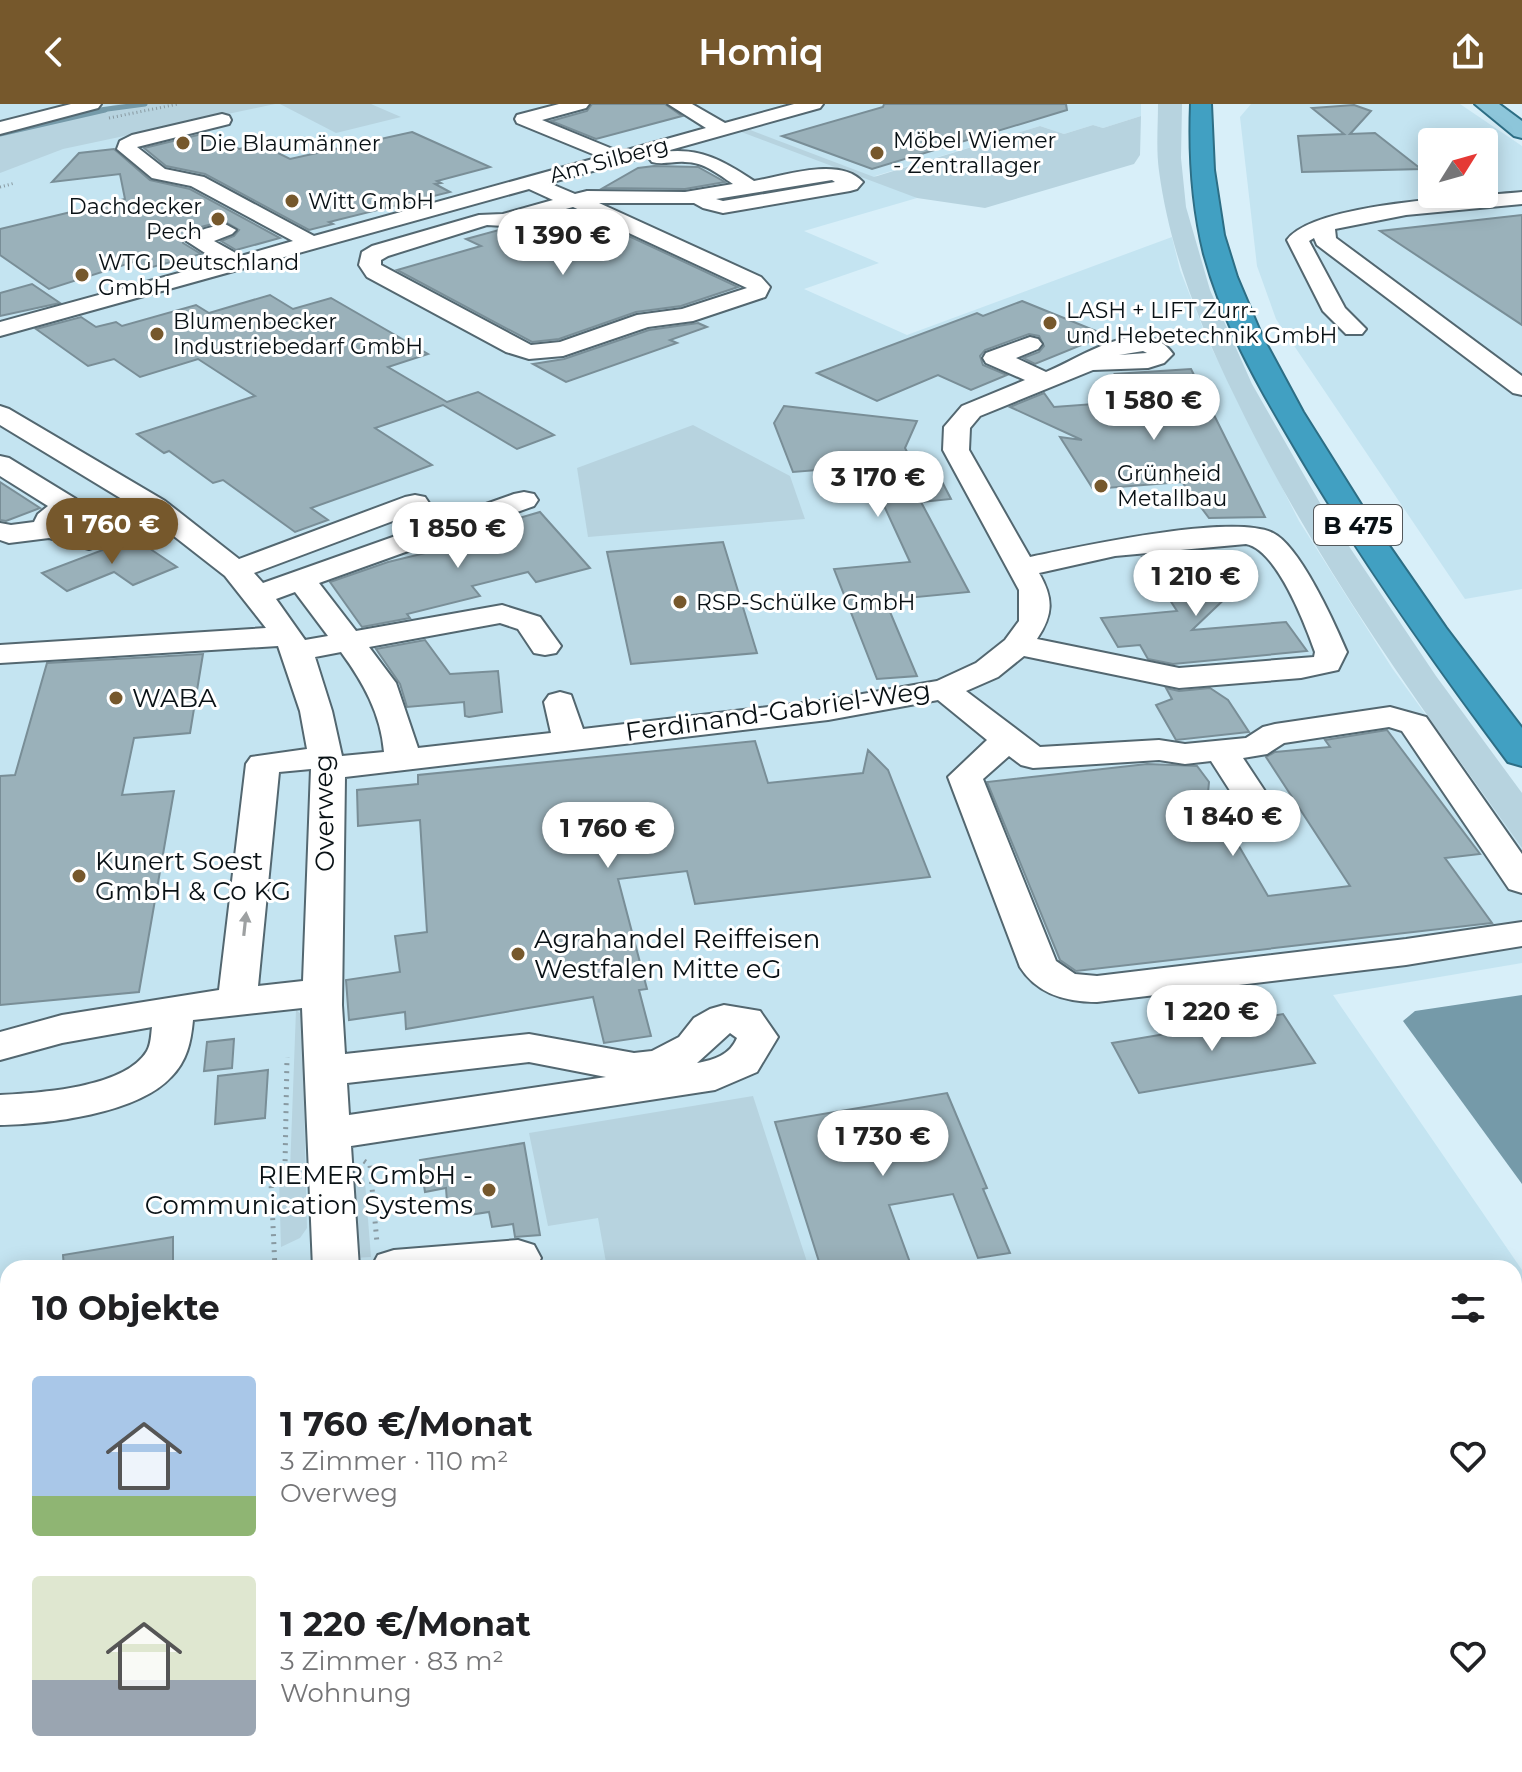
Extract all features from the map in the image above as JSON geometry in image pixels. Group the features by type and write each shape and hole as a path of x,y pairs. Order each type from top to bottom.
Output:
{"highway":[{"name":"B 475","path":"1201,104 1201,167 1224,278 1274,386 1330,483 1421,622 1522,754"},
{"path":"1200,132 1220,104"}],"main road":[{"path":"1485,104 1522,131"}],"street":[{"path":"0,128 92,104"},
{"path":"580,104 524,119 619,158"},
{"path":"677,104 722,129"},
{"name":"Am Silberg","path":"0,329 814,104"},
{"path":"222,120 158,134 127,145 127,149 159,174 197,181 312,243"},
{"path":"579,197 605,173 637,162 691,154 703,157 750,187"},
{"path":"536,180 579,197 753,282 759,287 757,292 685,316 645,320 563,349 529,352 514,347 375,272 370,265 370,257 380,251 486,219 504,220 579,197 640,199 698,196 834,174 853,182 723,207 710,204 698,196"},
{"path":"1354,329 1335,311 1298,240 1324,224 1363,216 1522,198"},
{"path":"454,203 486,219"},
{"path":"1324,224 1325,240 1522,388"},
{"path":"225,230 196,240 238,263"},
{"path":"1030,344 995,358 1045,380"},
{"name":"Ferdinand-Gabriel-Weg","path":"237,1002 263,764 402,760 828,710 945,689 987,670 1018,645 1034,621 1034,590 956,450 957,427 971,411 1089,363"},
{"name":"Overweg","path":"0,414 165,515 235,570 258,595 291,644 316,711 327,763 305,994 326,1071 336,1260"},
{"path":"0,464 66,505 48,520 50,529"},
{"path":"258,595 524,500"},
{"path":"235,570 415,503"},
{"path":"0,531 9,534 50,529 89,540 165,515"},
{"path":"1018,645 1179,678 1301,669 1327,663 1331,652 1316,614 1279,553 1264,539 1246,535 1115,547 1021,568"},
{"path":"301,580 380,683 400,739 402,760"},
{"path":"0,654 346,642 502,614 529,623 545,646"},
{"path":"945,689 1033,758 1159,750 1185,754 1255,747 1275,734 1390,717 1404,719 1414,724 1522,881"},
{"path":"560,702 569,739"},
{"path":"1007,740 965,777 1039,967 1062,985 1097,989 1406,952 1522,934"},
{"path":"1221,750 1266,820"},
{"path":"0,1046 62,1029 174,1009 305,994"},
{"path":"0,1110 34,1108 91,1098 134,1082 157,1066 167,1053 174,1009"},
{"path":"326,1071 529,1048 634,1068 660,1065 676,1057 693,1047 708,1028 724,1019 746,1021 758,1037 751,1055 739,1065 715,1075 329,1133"},
{"path":"493,1260 518,1258"}],"path":[{"path":"0,187 15,183"},
{"path":"275,1260 271,1183 285,1166 305,994"}],"shaded area":[{"path":"0,104 1141,104 1141,116 1103,128 1093,125 1064,134 1040,126 875,176 917,198 804,231 879,263 804,289 907,335 1172,237 1180,270 1208,341 1299,521 1392,668 1522,848 1522,963 1333,995 1515,1260 0,1260"},
{"path":"118,104 275,104 63,149 0,173 0,133"},
{"path":"280,104 371,104 401,117 336,133"},
{"path":"1158,104 1182,104 1181,158 1186,207 1210,290 1252,384 1320,503 1436,676 1522,793 1522,848 1406,685 1333,574 1266,459 1236,399 1188,288 1171,231 1158,163"},
{"path":"1251,104 1460,104 1495,128 1418,128 1418,208 1498,208 1498,130 1522,146 1522,589 1465,599 1276,319 1257,266 1240,117"},
{"path":"1141,116 1140,155 1134,164 985,208 917,198 736,130 745,128 874,177 1040,126 1064,134 1093,125 1103,128"},
{"path":"693,425 790,476 805,519 588,537 577,468"},
{"path":"1522,995 1522,1184 1403,1021 1415,1011"},
{"path":"296,1010 301,1014 302,1022 307,1228 300,1238 281,1247 279,1179 290,1171"},
{"path":"753,1096 806,1260 606,1260 598,1218 548,1226 529,1133"},
{"path":"346,1157 364,1169 371,1257 354,1258"}],"building":[{"path":"592,104 665,104 682,116 596,139 551,121 587,111"},
{"name":"Möbel Wiemer - Zentrallager","path":"884,104 1066,104 1067,110 872,169 782,136 883,107"},
{"path":"1354,105 1371,111 1350,134 1375,133 1418,169 1302,172 1298,136 1344,134 1312,108"},
{"path":"412,132 490,167 437,181 441,183 435,184 450,192 329,222 333,224 309,230 205,174 166,166 144,148 206,133 239,149 260,144 290,159"},
{"path":"114,149 150,180 190,189 280,238 236,250 221,241 234,236 239,230 224,221 197,228 183,238 183,243 201,254 145,269 133,262 49,289 0,255 0,229 125,199 120,174 52,182 79,153"},
{"path":"698,167 725,182 685,189 603,188 638,168"},
{"path":"573,210 738,287 681,306 636,312 559,339 532,342 397,270 481,246 466,239"},
{"path":"1522,215 1522,325 1380,231"},
{"path":"32,284 60,303 0,316 0,293"},
{"path":"270,295 293,309 331,298 428,354 388,367 447,402 478,392 554,435 517,449 443,405 375,428 432,465 311,508 328,520 295,532 223,480 213,483 169,451 164,453 137,434 255,396 198,359 140,377 114,359 88,366 36,329 81,317 96,327 116,322 122,326 196,305 209,313"},
{"path":"1022,301 1106,335 1035,364 1023,358 1039,352 1044,346 1039,336 1029,334 985,350 980,356 983,365 1007,375 971,390 938,375 877,401 817,373 977,313 983,316"},
{"path":"698,323 707,327 670,340 677,343 566,382 533,364 564,359 649,330"},
{"path":"1191,369 1265,517 1209,518 1182,482 1093,489 1060,437 1082,440 1010,407 1044,393 1054,407 1135,401 1115,374"},
{"path":"784,406 917,421 905,448 917,471 936,470 951,499 921,502 969,592 885,600 917,676 877,679 834,569 910,562 880,497 869,498 855,467 793,472 774,423"},
{"path":"0,482 40,508 6,521 0,520"},
{"path":"540,512 590,568 536,582 528,572 472,586 480,596 407,614 410,618 362,627 330,582 388,562 467,543 461,535"},
{"path":"134,538 177,567 133,585 114,572 67,591 42,573"},
{"name":"RSP-Schülke GmbH","path":"723,542 757,653 631,664 607,552"},
{"path":"1208,551 1235,589 1192,630 1286,622 1307,651 1173,664 1148,659 1140,645 1118,647 1101,618 1177,611 1142,557"},
{"path":"425,640 450,674 498,671 502,712 465,716 464,702 407,707 400,684 376,649"},
{"name":"Kunert Soest GmbH & Co KG","path":"203,654 190,733 134,738 122,795 174,791 139,992 0,1005 0,776 15,775 47,663"},
{"path":"1166,688 1179,691 1210,688 1228,700 1249,732 1176,740 1156,705 1172,699"},
{"path":"1387,730 1480,854 1445,858 1492,923 1076,971 1060,960 987,782 1147,764 1197,766 1209,782 1208,793 1268,896 1350,886 1266,757 1275,752 1330,747 1325,740"},
{"path":"755,741 768,783 863,773 868,750 888,770 930,877 695,904 687,871 618,879 647,989 639,990 651,1036 604,1043 593,997 406,1029 405,1012 349,1020 346,980 400,972 395,936 427,932 420,820 358,826 357,790 418,784 418,775"},
{"path":"1283,1014 1315,1063 1139,1093 1112,1043"},
{"path":"234,1039 232,1068 204,1071 207,1042"},
{"path":"268,1070 265,1118 215,1124 218,1076"},
{"path":"947,1093 987,1188 983,1189 1010,1253 978,1258 953,1194 889,1205 909,1260 818,1260 775,1122"},
{"name":"RIEMER GmbH - Communication Systems","path":"524,1143 540,1235 515,1237 513,1224 492,1227 489,1212 469,1215 467,1199 447,1202 446,1188 425,1192 420,1160"},
{"path":"173,1237 173,1260 63,1260 63,1255"}],"waterway":[{"path":"100,110 145,104"},
{"path":"0,134 105,110"}],"place":[{"name":"Die Blaumänner","path":"183,143"},
{"name":"Möbel Wiemer - Zentrallager","path":"877,153"},
{"name":"Witt GmbH","path":"292,201"},
{"name":"Dachdecker Pech","path":"218,219"},
{"name":"WTG Deutschland GmbH","path":"82,275"},
{"name":"LASH + LIFT Zurr- und Hebetechnik GmbH","path":"1050,323"},
{"name":"Blumenbecker Industriebedarf GmbH","path":"157,334"},
{"name":"Grünheid Metallbau","path":"1101,486"},
{"name":"RSP-Schülke GmbH","path":"680,602"},
{"name":"WABA","path":"116,698"},
{"name":"Kunert Soest GmbH & Co KG","path":"79,876"},
{"name":"Agrahandel Reiffeisen Westfalen Mitte eG","path":"518,954"},
{"name":"RIEMER GmbH - Communication Systems","path":"489,1190"}]}
